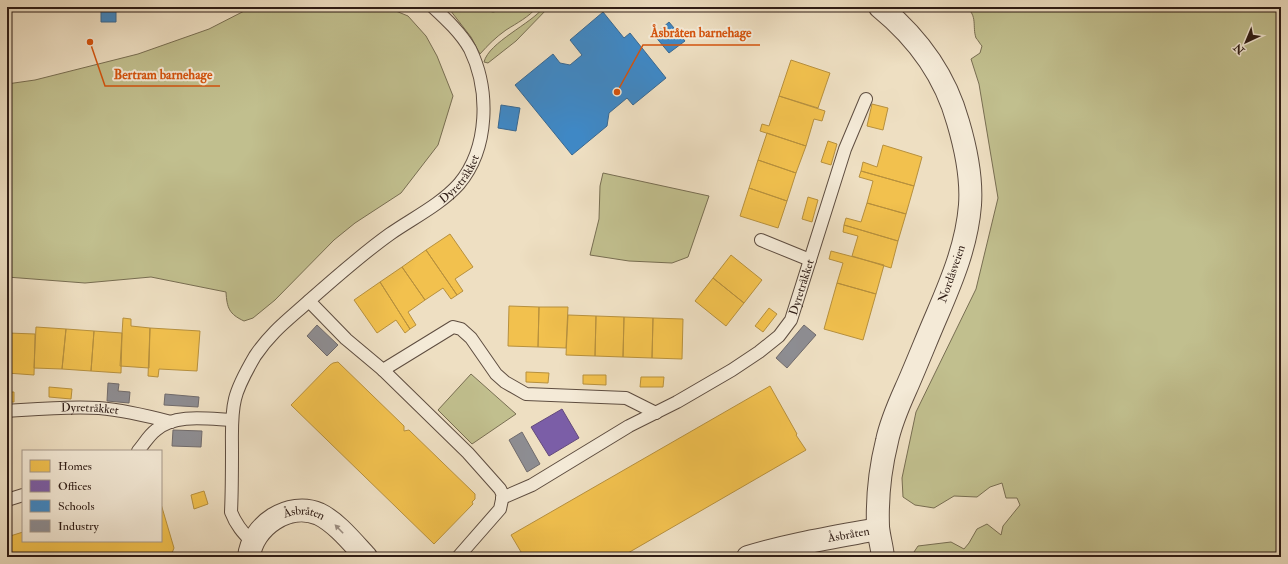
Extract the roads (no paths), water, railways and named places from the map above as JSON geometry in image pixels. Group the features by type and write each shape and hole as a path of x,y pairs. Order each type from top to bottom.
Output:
{"street":[{"name":"Nordåsveien","path":"880,7 908,32 922,49 939,76 953,103 969,170 970,205 963,245 950,284 897,410 887,440 878,497 878,529 884,557"},
{"name":"Åsbråten","path":"250,549 265,524 278,516 294,511 306,511 318,514 332,522 366,557"},
{"name":"Åsbråten","path":"748,557 824,539 878,529"}],"lane":[{"name":"Dyretråkket","path":"250,549 242,532 234,521 231,512 232,420 235,398 254,358 266,341 283,323 364,253 446,196 459,183 476,153 482,129 484,107 482,87 477,65 469,48 456,30 433,7"},
{"name":"Dyretråkket","path":"502,498 532,485 629,426 678,402 732,370 759,352 779,336 791,320 845,149 866,99"},
{"path":"761,240 810,260"},
{"path":"309,301 346,339 383,370 468,452 500,489 502,498 500,509 458,557"},
{"path":"383,370 453,327 461,329 471,338 496,374 505,382 526,394 626,398 656,413"},
{"name":"Dyretråkket","path":"7,411 52,408 99,408 145,415 171,422"},
{"name":"Dyretråkket","path":"139,450 156,430 171,422 194,418 232,420"},
{"path":"7,500 22,495"}],"place":[{"name":"Bertram barnehage","path":"90,42"},
{"name":"Åsbråten barnehage","path":"617,92"}]}
